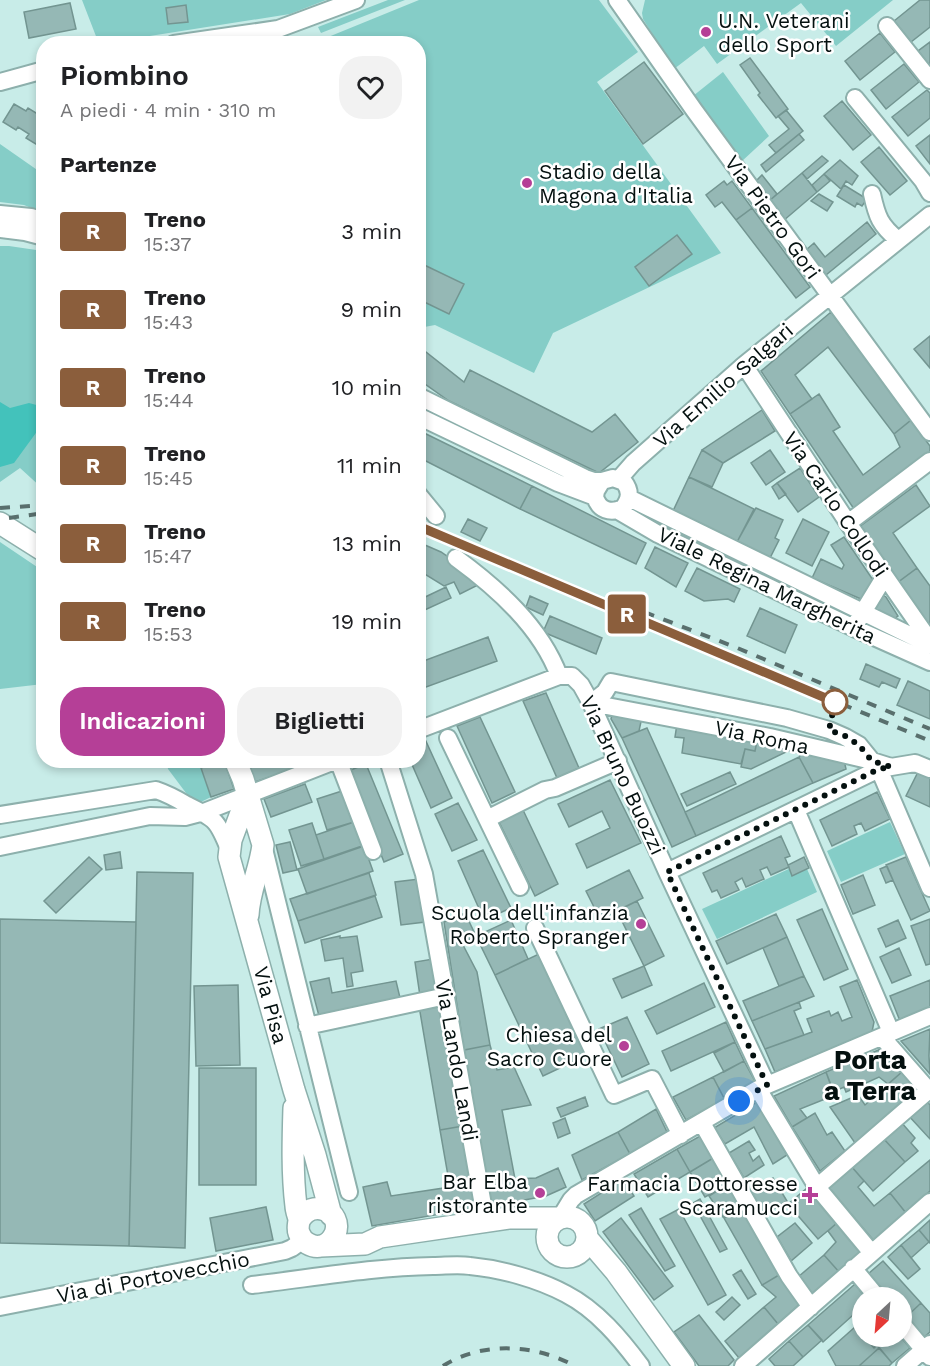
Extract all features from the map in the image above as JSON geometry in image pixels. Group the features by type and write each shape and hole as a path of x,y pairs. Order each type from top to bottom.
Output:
{"main road":[{"path":"0,523 36,546"},
{"name":"Via Pisa","path":"238,768 263,845 249,899 248,920"},
{"path":"248,794 230,858 244,871 258,868"},
{"name":"Via Pisa","path":"230,858 294,1090 333,1217"},
{"name":"Via Pisa","path":"294,1090 293,1161 296,1207 308,1236"},
{"name":"Via di Portovecchio","path":"308,1236 302,1216 311,1209 322,1209 333,1217"},
{"path":"308,1236 331,1241 336,1231 333,1217"},
{"path":"333,1217 366,1235 380,1237 509,1218 573,1218 584,1225 587,1238 616,1272 684,1366"},
{"path":"560,1218 550,1226 548,1239 553,1251 571,1256 600,1270 631,1295"},
{"path":"486,1222 530,1232 548,1239"},
{"path":"308,1236 366,1244 380,1237"},
{"path":"571,1256 582,1250 587,1238"}],"street":[{"path":"229,36 284,28 356,0"},
{"name":"Via Pietro Gori","path":"620,1 694,110 930,432"},
{"path":"887,26 930,80"},
{"path":"0,82 36,72"},
{"path":"855,98 928,184"},
{"path":"872,194 884,228 898,240"},
{"path":"0,214 36,219"},
{"name":"Via Emilio Salgari","path":"605,485 744,365 930,215"},
{"path":"0,229 36,235"},
{"name":"Via Carlo Collodi","path":"744,365 885,576 928,651"},
{"name":"Viale Regina Margherita","path":"426,400 585,478 605,485"},
{"name":"Viale Regina Margherita","path":"426,420 558,483 605,485"},
{"path":"848,523 930,461"},
{"path":"605,485 627,487 623,504"},
{"name":"Viale Regina Margherita","path":"605,485 601,507 612,511 623,504"},
{"path":"426,504 436,516"},
{"name":"Viale Regina Margherita","path":"623,504 863,613 928,651"},
{"name":"Viale Regina Margherita","path":"623,504 658,534 854,628 928,651"},
{"path":"426,727 559,676 550,654 514,608 496,589 456,558"},
{"path":"854,628 885,576"},
{"name":"Via Bruno Buozzi","path":"559,676 572,676 581,685 591,703 763,1087 816,1187 871,1252"},
{"path":"591,703 605,692 611,682 775,715 845,736 859,745 881,766 930,888"},
{"name":"Via Roma","path":"591,703 770,737 881,766 915,763 930,769"},
{"path":"448,738 520,887"},
{"path":"487,819 545,790 555,788 618,761"},
{"path":"667,872 881,766"},
{"path":"0,847 150,816 185,817 204,812 316,768"},
{"path":"340,768 373,851"},
{"name":"Via Lando Landi","path":"391,768 424,874 486,1222"},
{"path":"0,815 156,790 170,794 204,812 219,827 230,858"},
{"path":"796,810 887,1035 929,1091 816,1187"},
{"path":"263,845 349,1192"},
{"path":"535,928 614,1095 652,1079 681,1135"},
{"path":"307,1026 446,996"},
{"path":"560,1218 576,1194 763,1087 930,1016"},
{"path":"702,1123 789,1276 811,1307"},
{"path":"315,1155 334,1126"},
{"path":"744,1366 930,1202"},
{"name":"Via di Portovecchio","path":"0,1307 285,1251 308,1236"},
{"path":"252,1285 404,1267 470,1266 497,1271 540,1283 567,1294 596,1315 626,1346 641,1366"},
{"path":"853,1268 869,1287"},
{"path":"905,1366 928,1350 912,1334"}],"shaded area":[{"path":"82,0 326,0 290,14 150,36 96,36"},
{"path":"388,0 405,0 321,33 318,27"},
{"path":"419,0 599,0 638,52 597,82 721,253 553,333 534,373 435,325 426,327 426,36 331,36"},
{"name":"U.N. Veterani dello Sport","path":"645,0 893,0 836,46 801,3 717,64 704,46 674,69 643,19"},
{"path":"723,72 769,136 741,162 693,96"},
{"path":"0,144 36,169 36,210 24,205 0,202"},
{"path":"0,246 9,246 36,250 36,483 20,468 0,482"},
{"path":"0,402 10,408 29,403 36,405 36,433 14,463 0,467"},
{"path":"0,542 36,566 36,685 0,689"},
{"path":"201,768 211,797 201,802 192,801 168,769"},
{"path":"890,822 905,854 841,882 827,851"},
{"path":"804,862 817,892 717,939 702,909"}],"building":[{"path":"920,0 930,0 930,27 911,42 894,21"},
{"path":"70,3 76,29 29,38 24,12"},
{"path":"186,5 188,22 168,24 166,8"},
{"path":"880,33 895,52 860,80 845,61"},
{"path":"930,42 930,66 918,51"},
{"path":"750,58 788,109 776,118 758,95 760,93 740,65"},
{"path":"644,62 683,114 643,144 605,91"},
{"path":"904,64 919,82 886,109 871,90"},
{"path":"927,90 930,93 930,118 908,136 892,117"},
{"path":"842,101 871,135 853,150 824,116"},
{"path":"14,104 26,111 28,108 36,113 36,144 26,138 29,134 18,127 16,130 3,122"},
{"path":"786,110 803,131 776,153 769,145 789,129 778,116"},
{"path":"799,134 804,140 766,172 761,165"},
{"path":"930,135 930,164 916,146"},
{"path":"879,147 907,181 890,195 861,162"},
{"path":"822,156 828,161 807,179 802,173"},
{"path":"840,160 858,176 852,185 846,181 841,189 824,174"},
{"path":"802,173 817,192 783,221 768,202"},
{"path":"824,174 830,181 817,192 812,185"},
{"path":"762,175 777,194 768,202 754,183"},
{"path":"724,181 727,185 732,181 752,208 736,220 722,202 715,207 706,195"},
{"path":"844,185 867,199 862,206 857,203 855,207 837,196"},
{"path":"819,194 833,202 827,211 811,201"},
{"path":"752,208 810,287 796,298 736,220"},
{"path":"867,222 876,234 826,275 806,250 814,243 825,257"},
{"path":"677,235 692,254 649,286 635,267"},
{"path":"426,266 464,284 449,314 426,303"},
{"path":"831,312 911,420 894,434 828,347 795,375 812,399 790,414 761,371"},
{"path":"930,336 930,368 914,349"},
{"path":"426,352 464,382 470,370 592,432 615,414 638,442 599,473 449,401 426,385"},
{"path":"819,394 840,427 833,431 863,475 900,447 894,434 911,420 930,446 930,452 854,509 790,414"},
{"path":"762,410 775,431 723,463 702,450"},
{"path":"426,434 532,486 520,509 426,461"},
{"path":"702,450 723,463 712,487 689,477"},
{"path":"770,450 785,472 766,485 751,463"},
{"path":"800,468 819,497 798,512 777,483"},
{"path":"689,477 754,509 737,542 673,511"},
{"path":"777,483 786,494 779,499 772,487"},
{"path":"916,485 930,506 893,533 917,568 897,583 859,527"},
{"path":"532,486 646,543 636,564 520,509"},
{"path":"756,508 783,520 775,538 779,540 770,558 737,542"},
{"path":"468,519 487,528 480,541 461,532"},
{"path":"803,519 829,532 812,566 786,553"},
{"path":"844,537 873,580 861,599 812,578 821,559 842,569 844,565 831,545"},
{"path":"426,545 441,552 484,582 460,594 454,582 444,586 426,575"},
{"path":"655,547 688,563 676,587 645,568"},
{"path":"697,568 740,589 734,602 728,599 704,601 685,591"},
{"path":"917,568 930,586 930,632 897,583"},
{"path":"446,587 451,598 426,609 426,597"},
{"path":"883,595 898,616 894,619 875,610"},
{"path":"530,596 548,604 543,615 526,607"},
{"path":"760,608 797,625 785,653 747,636"},
{"path":"550,616 602,638 596,654 543,632"},
{"path":"488,637 497,661 426,687 426,660"},
{"path":"866,664 900,679 896,688 882,682 879,687 860,679"},
{"path":"908,681 930,691 930,719 897,705"},
{"path":"546,693 579,768 557,778 523,701"},
{"path":"613,711 642,717 639,731 622,738 611,719"},
{"path":"480,717 515,792 492,803 457,726"},
{"path":"677,724 757,741 755,751 745,749 741,764 682,753 684,738 675,737"},
{"path":"647,728 696,836 672,847 622,738"},
{"path":"426,741 452,798 431,808 414,768 426,768"},
{"path":"757,741 787,747 786,752 751,769 741,767 745,749 755,751"},
{"path":"803,751 844,760 846,769 813,783 799,757"},
{"path":"799,757 813,783 696,836 685,812"},
{"path":"201,768 227,768 234,789 211,797"},
{"path":"251,768 297,768 255,782"},
{"path":"356,768 368,768 403,854 384,862 348,771"},
{"path":"730,772 736,784 687,806 681,794"},
{"path":"918,772 930,778 930,807 906,796"},
{"path":"610,780 641,843 587,868 576,844 610,828 602,811 569,827 558,804"},
{"path":"305,784 312,802 271,817 264,799"},
{"path":"345,790 354,822 327,830 317,799"},
{"path":"877,792 890,819 865,831 861,823 854,826 857,834 832,846 820,820"},
{"path":"458,803 477,840 452,851 435,814"},
{"path":"523,810 558,884 535,896 499,822"},
{"path":"354,822 362,846 324,859 316,835"},
{"path":"312,823 324,859 301,866 289,830"},
{"path":"781,836 790,856 785,858 789,867 771,875 767,867 760,870 764,879 746,887 742,878 735,882 739,890 721,898 717,890 712,892 703,873"},
{"path":"290,842 297,870 283,873 276,845"},
{"path":"364,846 373,871 307,894 298,869"},
{"path":"483,850 511,908 484,920 458,861"},
{"path":"120,852 122,868 106,870 104,855"},
{"path":"89,857 102,869 56,913 44,901"},
{"path":"804,857 809,868 792,876 788,865"},
{"path":"906,857 930,911 911,920 886,865"},
{"path":"887,866 893,880 886,883 880,869"},
{"path":"629,870 643,898 600,919 586,891"},
{"path":"137,872 193,873 185,1248 129,1246"},
{"path":"369,873 376,895 298,921 290,899"},
{"path":"863,875 875,905 853,914 841,885"},
{"path":"419,879 425,922 401,925 395,882"},
{"path":"375,896 382,917 305,943 298,921"},
{"path":"637,901 664,956 644,966 617,911"},
{"path":"822,909 848,969 824,980 797,920"},
{"path":"465,913 476,936 462,943 477,972 490,1045 464,1050 444,922"},
{"path":"776,914 787,937 727,964 716,941"},
{"path":"0,919 136,922 129,1246 0,1243"},
{"path":"930,919 930,964 926,965 911,926"},
{"path":"511,920 528,959 495,975 476,936"},
{"path":"898,920 906,938 886,947 878,929"},
{"path":"340,936 340,938 357,936 363,971 351,973 353,986 347,987 343,958 325,961 321,940"},
{"path":"787,937 804,976 779,986 763,948"},
{"path":"899,948 911,975 892,983 880,957"},
{"path":"541,953 590,1054 543,1076 495,975"},
{"path":"433,959 438,994 420,996 415,962"},
{"path":"644,966 652,985 622,998 613,979"},
{"path":"804,976 814,996 752,1021 743,1001"},
{"path":"329,978 332,993 396,981 401,1002 319,1016 310,982"},
{"path":"857,980 874,1022 872,1032 775,1072 765,1049 812,1032 807,1019 829,1011 831,1016 838,1012 842,1021 852,1017 840,987"},
{"path":"930,980 930,1009 900,1021 890,996"},
{"path":"704,983 715,1007 657,1034 645,1011"},
{"path":"238,985 240,1065 196,1066 194,986"},
{"path":"799,1002 801,1008 794,1011 804,1035 765,1049 752,1021"},
{"path":"441,1003 463,1126 440,1130 419,1006"},
{"name":"Chiesa del Sacro Cuore","path":"627,1017 649,1064 622,1077 599,1029"},
{"path":"726,1022 735,1042 671,1071 662,1051"},
{"path":"930,1029 929,1056 930,1074 901,1041"},
{"path":"735,1042 744,1061 724,1072 714,1053"},
{"path":"490,1045 497,1070 514,1067 531,1105 502,1110 515,1179 536,1178 558,1168 566,1187 546,1196 491,1206 464,1050"},
{"path":"881,1049 903,1071 888,1084 879,1077 846,1092 844,1087 833,1092 826,1072"},
{"path":"744,1061 756,1083 725,1100 713,1077"},
{"path":"199,1068 256,1068 256,1185 199,1185"},
{"path":"903,1071 917,1089 855,1143 830,1107 858,1095 865,1105"},
{"path":"826,1072 835,1095 800,1109 807,1118 792,1127 774,1096"},
{"path":"713,1077 725,1100 686,1120 673,1097"},
{"path":"585,1097 588,1106 561,1117 557,1108"},
{"path":"926,1100 930,1105 930,1139 908,1115"},
{"path":"757,1102 787,1155 773,1164 754,1127 725,1144 714,1128"},
{"path":"656,1109 668,1134 630,1154 618,1132"},
{"path":"815,1113 827,1135 832,1132 845,1151 820,1171 792,1127"},
{"path":"565,1118 570,1133 558,1138 553,1123"},
{"path":"901,1122 915,1138 911,1143 918,1151 905,1162 883,1138"},
{"path":"463,1126 475,1208 372,1226 363,1187 387,1182 391,1196 450,1187 440,1130"},
{"path":"618,1132 630,1154 582,1180 572,1155"},
{"path":"702,1135 715,1157 690,1172 677,1149"},
{"path":"883,1138 905,1162 873,1191 851,1166"},
{"path":"749,1141 755,1150 749,1153 753,1161 759,1156 764,1165 744,1178 729,1153"},
{"path":"677,1149 690,1172 648,1197 634,1174"},
{"path":"715,1157 729,1184 705,1197 690,1172"},
{"path":"930,1160 930,1191 906,1213 890,1193"},
{"path":"851,1166 864,1181 858,1187 874,1206 890,1193 906,1213 874,1241 827,1186"},
{"path":"773,1178 787,1201 764,1215 750,1192"},
{"path":"623,1179 634,1196 595,1221 584,1204"},
{"path":"728,1184 741,1206 723,1217 709,1196"},
{"path":"807,1188 837,1223 818,1239 788,1204"},
{"path":"700,1199 727,1249 720,1252 693,1203"},
{"path":"266,1207 273,1240 216,1251 210,1218"},
{"path":"641,1208 675,1266 665,1271 629,1215"},
{"path":"742,1208 779,1275 762,1285 724,1218"},
{"path":"679,1209 726,1295 708,1305 660,1219"},
{"path":"621,1218 673,1286 654,1300 603,1232"},
{"path":"930,1220 930,1243 919,1230"},
{"path":"795,1223 812,1243 791,1261 777,1237"},
{"path":"837,1223 862,1253 840,1273 824,1255 836,1242 828,1231"},
{"path":"919,1230 929,1242 911,1258 901,1245"},
{"path":"901,1245 920,1269 908,1279 888,1257"},
{"path":"824,1255 840,1273 814,1296 798,1277"},
{"path":"883,1261 907,1287 879,1287 868,1274"},
{"path":"741,1270 756,1294 748,1299 733,1275"},
{"path":"779,1275 801,1303 778,1324 764,1307 776,1297 762,1285"},
{"path":"855,1284 857,1287 852,1287 852,1316 823,1342 808,1325"},
{"path":"912,1293 921,1303 912,1311"},
{"path":"732,1297 740,1305 724,1320 716,1312"},
{"path":"921,1303 930,1313 930,1332 923,1338 912,1326 912,1311"},
{"path":"764,1307 778,1324 739,1358 725,1341"},
{"path":"699,1315 734,1360 728,1366 699,1366 674,1332"},
{"path":"808,1325 822,1340 803,1357 789,1341"},
{"path":"852,1330 852,1347 879,1348 859,1366 836,1366 828,1351"},
{"path":"789,1341 803,1357 793,1366 775,1366 769,1359"},
{"path":"879,1347 909,1347 910,1348 892,1363"},
{"path":"879,1348 892,1363 889,1366 859,1366"}],"railway":[{"path":"0,508 36,506"},
{"path":"9,518 36,514"},
{"path":"426,529 930,741"},
{"path":"626,605 735,647 930,729"},
{"path":"443,1366 474,1352 509,1348 543,1353 575,1366"}],"train":[{"name":"R","path":"426,528 835,702"}],"place":[{"name":"U.N. Veterani dello Sport","path":"706,32"},
{"name":"Stadio della Magona d'Italia","path":"527,183"},
{"name":"Scuola dell'infanzia Roberto Spranger","path":"641,924"},
{"name":"Chiesa del Sacro Cuore","path":"624,1046"},
{"name":"Bar Elba ristorante","path":"540,1193"},
{"name":"Farmacia Dottoresse Scaramucci","path":"810,1195"}],"district":[{"name":"Porta a Terra","path":"870,1076"}],"route":[{"path":"739,1101 767,1085 667,872 879,769 891,767 872,761 859,745 829,730 835,702"}]}
